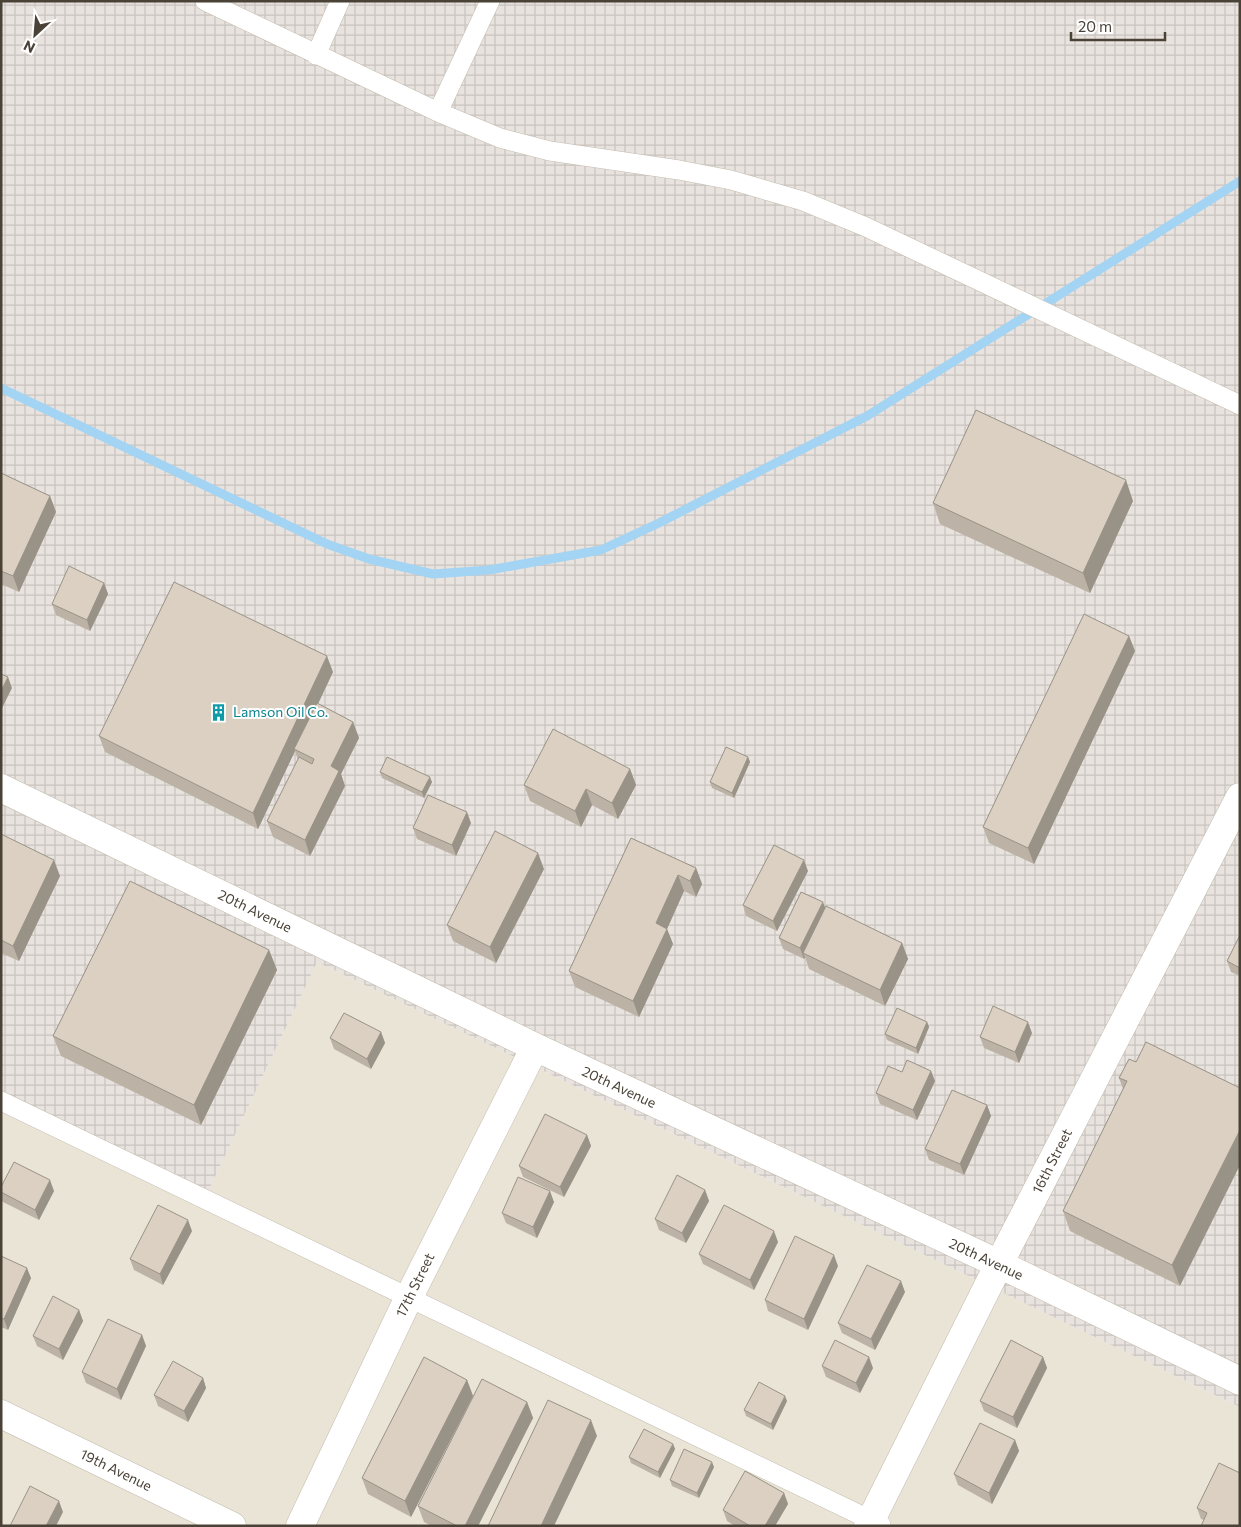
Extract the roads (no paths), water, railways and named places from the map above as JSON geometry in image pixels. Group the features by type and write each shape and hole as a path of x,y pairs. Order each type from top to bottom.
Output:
{"street":[{"name":"20th Avenue","path":"1,788 535,1047 998,1264 1240,1381"},
{"name":"16th Street","path":"874,1524 998,1264 1240,797"},
{"name":"17th Street","path":"300,1526 409,1297 535,1047"},
{"name":"19th Avenue","path":"1,1414 232,1526"}],"lane":[{"path":"205,1 438,112 500,138 550,151 679,170 731,180 804,201 866,227 1240,405"},
{"path":"316,55 340,1"},
{"path":"438,112 490,1"},
{"path":"1,1101 409,1297 874,1524"}],"waterway":[{"path":"1,388 327,544 369,559 433,574 489,570 601,550 659,523 867,416 1240,181"}],"place":[{"name":"Lamson Oil Co.","path":"219,712"}]}
